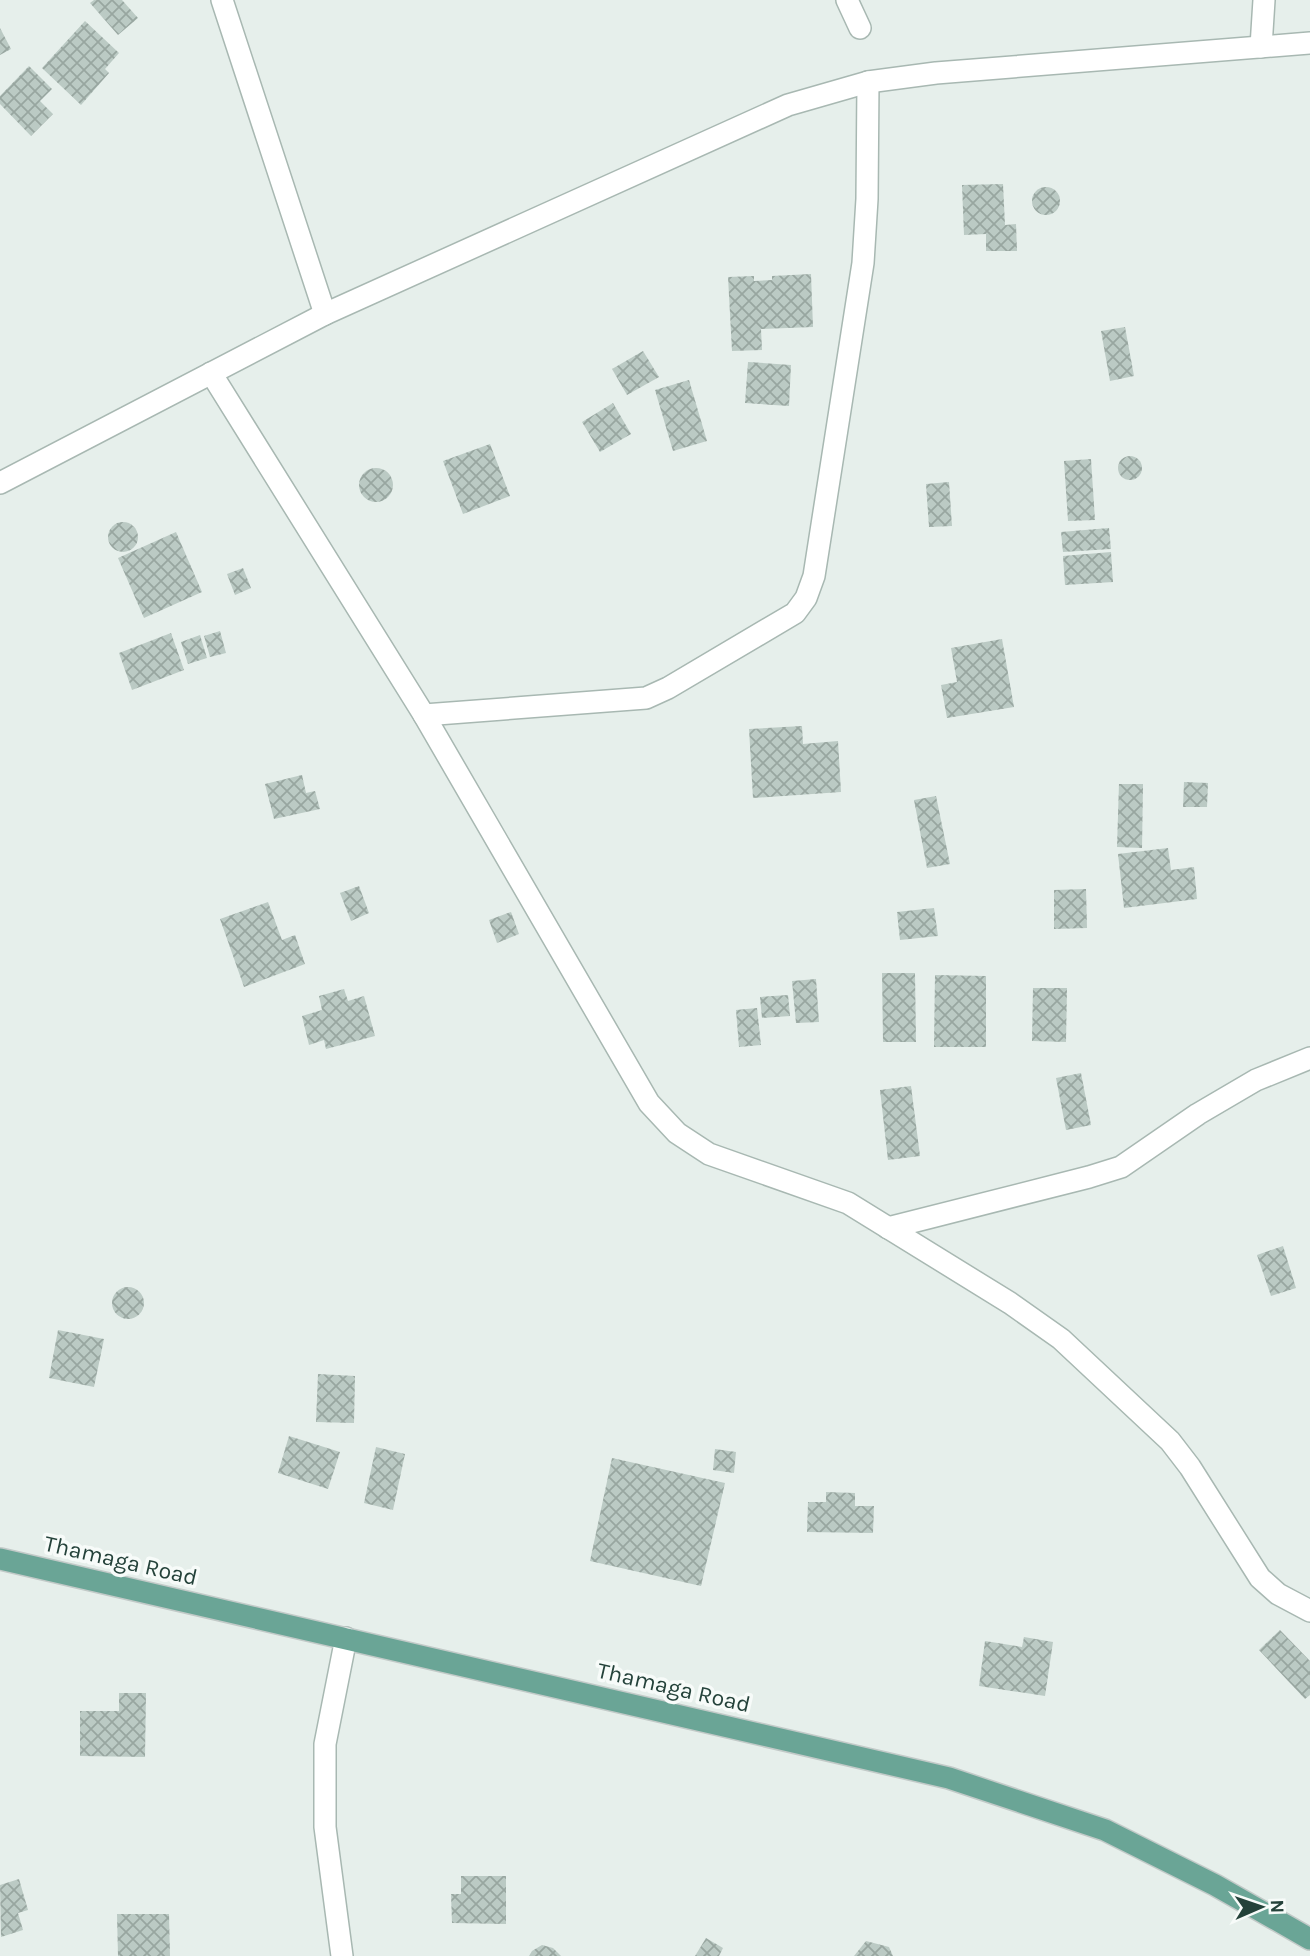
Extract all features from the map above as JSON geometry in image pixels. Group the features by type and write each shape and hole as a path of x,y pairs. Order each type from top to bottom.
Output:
{"main road":[{"name":"Thamaga Road","path":"0,1559 949,1778 1105,1830 1215,1885 1310,1939"}],"street":[{"path":"222,0 325,314"},
{"path":"847,0 860,28"},
{"path":"1261,47 1264,0"},
{"path":"0,483 325,314 788,105 868,82 936,73 1310,43"},
{"path":"424,715 646,698 668,688 795,613 806,598 814,576 863,263 867,199 868,82"},
{"path":"211,373 424,715 649,1103 677,1133 709,1154 848,1203 1010,1303 1061,1339 1170,1441 1191,1467 1260,1578 1278,1594 1310,1611"},
{"path":"888,1228 1121,1167 1198,1114 1256,1080 1310,1059"},
{"path":"342,1956 325,1827 325,1744 346,1638"}],"building":[{"path":"94,0 122,0 138,18 118,35 90,3"},
{"path":"85,21 119,53 105,69 109,73 81,105 42,68"},
{"path":"0,28 11,49 0,55"},
{"path":"29,66 52,89 40,101 53,114 31,136 0,104 0,96"},
{"path":"1003,184 1005,225 1016,224 1017,251 986,251 986,234 964,235 962,185"},
{"path":"1046,187 1056,191 1060,201 1056,211 1046,215 1036,211 1032,201 1036,191"},
{"path":"811,274 813,327 761,329 762,350 732,351 728,277 754,276 754,281 772,280 772,276"},
{"path":"1125,327 1134,376 1110,381 1101,331"},
{"path":"643,351 659,377 627,395 612,369"},
{"path":"748,362 791,365 789,406 745,403"},
{"path":"689,380 707,441 673,451 655,390"},
{"path":"613,403 631,434 600,452 582,422"},
{"path":"490,444 510,496 463,514 443,461"},
{"path":"1130,456 1141,463 1142,468 1135,479 1130,480 1119,473 1118,468 1125,457"},
{"path":"1091,459 1095,520 1068,521 1064,461"},
{"path":"376,468 388,473 393,485 388,497 376,502 364,497 359,485 364,473"},
{"path":"949,482 952,526 929,527 926,484"},
{"path":"123,522 134,526 138,537 134,548 123,552 112,548 108,537 112,526"},
{"path":"1109,528 1111,549 1063,552 1061,532"},
{"path":"176,532 202,592 144,618 118,558"},
{"path":"1111,552 1113,582 1065,585 1063,556"},
{"path":"243,568 251,588 235,595 227,574"},
{"path":"220,631 226,653 210,657 204,636"},
{"path":"171,633 184,670 132,690 119,653"},
{"path":"200,635 207,658 188,664 181,642"},
{"path":"1002,639 1014,707 947,718 941,685 957,682 951,648"},
{"path":"802,726 803,744 838,741 841,792 753,798 749,729"},
{"path":"302,775 306,793 315,791 320,809 274,819 265,784"},
{"path":"1184,782 1208,783 1207,807 1183,807"},
{"path":"1119,784 1143,784 1142,848 1117,847"},
{"path":"936,796 950,864 927,868 914,800"},
{"path":"1168,848 1171,870 1194,867 1197,899 1124,908 1118,854"},
{"path":"359,886 369,913 351,921 340,893"},
{"path":"1086,889 1087,928 1054,929 1054,890"},
{"path":"268,902 282,940 295,935 305,964 244,987 220,919"},
{"path":"934,908 938,936 900,940 897,912"},
{"path":"511,912 519,934 497,943 489,920"},
{"path":"882,973 915,973 916,1042 883,1042"},
{"path":"935,975 986,976 986,1047 934,1047"},
{"path":"816,979 819,1022 796,1023 792,981"},
{"path":"1033,988 1067,988 1066,1042 1032,1041"},
{"path":"344,989 348,1001 364,996 375,1036 326,1049 324,1040 309,1045 302,1016 322,1010 319,996"},
{"path":"788,995 790,1016 762,1018 760,997"},
{"path":"757,1008 761,1045 739,1047 736,1010"},
{"path":"1081,1073 1091,1125 1066,1130 1056,1078"},
{"path":"911,1086 920,1156 888,1160 880,1090"},
{"path":"1283,1246 1296,1288 1271,1296 1257,1255"},
{"path":"128,1287 139,1292 144,1303 139,1314 128,1319 117,1314 112,1303 117,1292"},
{"path":"58,1330 104,1339 94,1387 49,1378"},
{"path":"318,1374 355,1376 354,1423 316,1422"},
{"path":"289,1436 340,1452 328,1489 278,1473"},
{"path":"376,1447 405,1454 393,1510 364,1503"},
{"path":"715,1449 736,1452 734,1473 713,1470"},
{"path":"612,1458 725,1483 701,1586 590,1561"},
{"path":"826,1492 855,1493 855,1506 874,1506 873,1533 807,1532 808,1502 826,1502"},
{"path":"1280,1630 1310,1661 1310,1695 1305,1699 1259,1650"},
{"path":"1024,1637 1053,1642 1045,1696 979,1686 985,1641 1022,1647"},
{"path":"119,1693 146,1693 145,1757 80,1756 80,1711 119,1711"},
{"path":"461,1876 506,1876 506,1924 452,1923 451,1894 461,1894"},
{"path":"19,1879 28,1910 18,1913 23,1930 1,1937 0,1885"},
{"path":"117,1914 169,1914 170,1956 118,1956"},
{"path":"706,1938 723,1948 719,1956 695,1956"},
{"path":"866,1941 889,1947 893,1956 854,1956"},
{"path":"542,1945 553,1948 561,1956 529,1956"}]}
